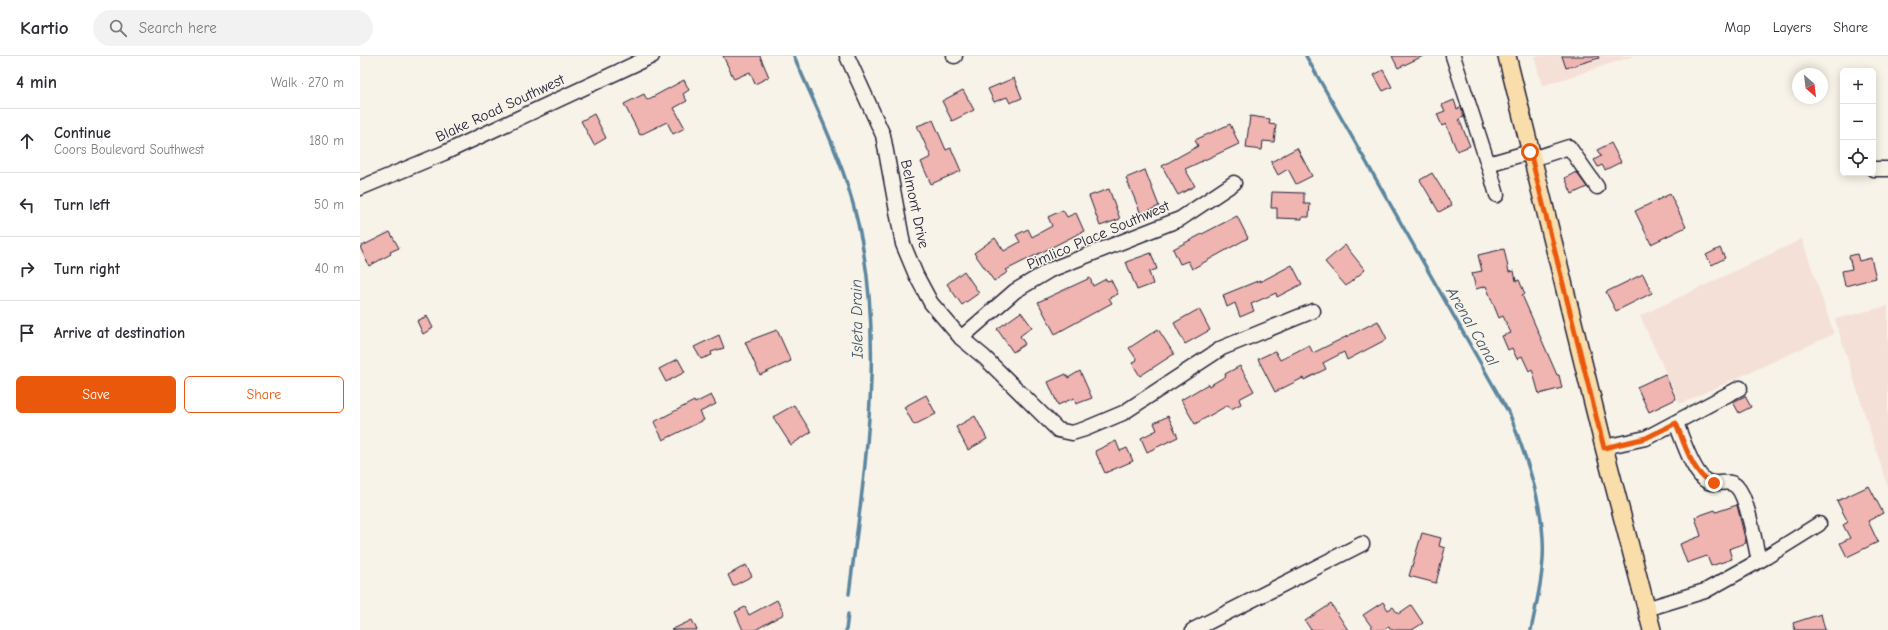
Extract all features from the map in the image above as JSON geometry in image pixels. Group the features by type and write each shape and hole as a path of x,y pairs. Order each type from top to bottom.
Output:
{"main road":[{"path":"1507,56 1604,448 1652,630"}],"street":[{"name":"Blake Road Southwest","path":"360,188 444,153 652,56"},
{"name":"Belmont Drive","path":"847,56 883,135 903,244 916,275 931,303 961,338 984,357 1058,430 1072,433 1123,413 1222,348 1313,311"},
{"path":"1453,56 1497,195"},
{"path":"1488,164 1569,147 1597,187"},
{"path":"1876,168 1888,169"},
{"name":"Pimlico Place Southwest","path":"961,338 1015,291 1050,270 1180,219 1234,183"},
{"path":"1604,448 1646,438 1740,388"},
{"path":"1676,423 1694,467 1704,479 1714,483 1728,482 1739,488 1744,501 1758,561"},
{"path":"1646,609 1705,591 1819,524"},
{"path":"1193,630 1362,544"}],"shaded area":[{"path":"1534,56 1634,56 1542,86"},
{"path":"1802,239 1834,334 1680,404 1640,316"},
{"path":"1888,306 1888,488 1835,319"}],"building":[{"path":"723,56 760,56 769,77 755,84 750,72 734,79"},
{"path":"1392,56 1423,56 1398,68"},
{"path":"1562,56 1598,56 1599,58 1566,68"},
{"path":"1383,70 1392,87 1383,91 1374,75"},
{"path":"1014,78 1022,98 1010,103 1007,97 994,102 988,89"},
{"path":"684,80 689,90 683,94 687,101 674,108 685,128 673,134 667,122 640,135 624,104 644,94 647,100"},
{"path":"963,90 974,110 952,121 942,101"},
{"path":"1454,100 1457,109 1461,107 1464,117 1459,119 1470,146 1457,151 1446,124 1442,126 1437,114 1445,111 1442,105"},
{"path":"594,114 606,138 594,145 581,121"},
{"path":"1250,116 1270,119 1269,124 1276,125 1274,142 1263,141 1262,150 1246,148"},
{"path":"933,120 946,150 951,148 961,171 931,184 921,162 931,157 917,126"},
{"path":"1230,124 1239,144 1185,169 1195,186 1178,195 1162,166 1198,146 1195,140"},
{"path":"1611,143 1621,162 1605,170 1602,165 1598,167 1594,160 1601,156 1597,150"},
{"path":"1297,148 1312,176 1296,184 1288,169 1278,175 1271,162"},
{"path":"1145,170 1159,206 1141,214 1126,178"},
{"path":"1576,172 1587,187 1572,194 1565,178"},
{"path":"1432,173 1452,205 1439,212 1420,180"},
{"path":"1109,189 1120,219 1100,226 1089,196"},
{"path":"1272,192 1304,193 1304,204 1310,204 1309,217 1302,217 1302,219 1277,218 1277,208 1271,208"},
{"path":"1670,194 1686,227 1651,244 1635,211"},
{"path":"1063,210 1067,217 1076,213 1084,231 1006,270 1008,272 994,281 974,253 995,238 1004,251 1020,242 1016,235 1028,229 1032,237 1052,226 1048,217"},
{"path":"1237,216 1248,238 1192,269 1188,261 1180,264 1173,249"},
{"path":"390,232 399,248 390,252 391,254 369,266 360,247"},
{"path":"1345,245 1365,270 1346,286 1325,262"},
{"path":"1720,248 1725,258 1712,265 1706,255"},
{"path":"1504,249 1509,272 1514,271 1516,281 1519,280 1525,294 1522,295 1557,375 1559,375 1562,388 1539,394 1532,369 1529,371 1522,356 1517,359 1512,348 1508,350 1502,336 1511,333 1503,316 1499,318 1486,286 1476,289 1472,273 1482,271 1478,255"},
{"path":"1151,253 1157,269 1149,272 1153,284 1137,290 1126,262"},
{"path":"1857,254 1859,261 1871,258 1876,278 1845,286 1842,271 1852,269 1849,256"},
{"path":"1292,265 1302,284 1277,297 1276,293 1251,304 1254,311 1240,317 1235,303 1227,307 1223,295 1260,280 1260,282"},
{"path":"964,271 979,293 962,305 947,284"},
{"path":"1643,274 1652,293 1616,311 1606,292"},
{"path":"1090,278 1093,286 1106,279 1107,281 1111,280 1118,294 1109,298 1112,303 1055,334 1038,302"},
{"path":"1199,309 1210,330 1185,344 1174,323"},
{"path":"1021,312 1032,327 1020,336 1025,344 1013,352 997,329"},
{"path":"427,316 433,328 423,334 417,321"},
{"path":"1378,321 1387,339 1347,360 1344,352 1323,363 1326,369 1304,380 1303,378 1275,392 1258,359 1275,351 1280,360 1309,345 1313,353"},
{"path":"1158,329 1174,354 1140,376 1132,363 1137,360 1129,348"},
{"path":"777,330 791,361 760,375 745,342"},
{"path":"719,335 724,348 711,352 712,355 701,359 694,347"},
{"path":"678,359 685,372 666,382 659,369"},
{"path":"1240,366 1254,391 1239,399 1241,404 1231,409 1228,405 1195,424 1181,400 1208,384 1209,386 1226,376 1225,374"},
{"path":"1080,371 1092,398 1076,404 1074,398 1058,405 1048,382 1066,374 1068,378"},
{"path":"1665,374 1676,399 1649,412 1637,387"},
{"path":"711,395 716,404 700,412 704,420 663,440 654,422 694,401 695,403"},
{"path":"926,395 936,414 914,425 904,407"},
{"path":"1745,396 1751,407 1739,413 1733,402"},
{"path":"794,405 811,432 791,445 773,417"},
{"path":"975,416 987,439 968,450 956,427"},
{"path":"1168,416 1178,437 1147,452 1141,438 1157,430 1154,423"},
{"path":"1116,441 1120,451 1127,448 1133,461 1105,473 1095,451"},
{"path":"1869,486 1883,513 1868,521 1878,542 1847,557 1840,543 1850,538 1843,525 1848,522 1837,501"},
{"path":"1737,505 1746,543 1729,549 1732,559 1711,566 1707,556 1687,563 1680,544 1701,536 1695,517 1715,510 1716,512"},
{"path":"1422,533 1441,538 1439,546 1445,548 1436,583 1409,576"},
{"path":"746,565 752,576 733,586 728,575"},
{"path":"777,600 784,614 755,630 743,630 735,612 745,607 749,615"},
{"path":"1383,602 1388,610 1393,607 1398,614 1411,605 1423,623 1412,630 1391,630 1389,626 1383,630 1374,630 1363,615"},
{"path":"1331,604 1348,630 1311,630 1305,621"},
{"path":"1821,614 1825,630 1795,630 1793,623"},
{"path":"692,620 697,630 671,630"}],"waterway":[{"name":"Isleta Drain","path":"794,56 830,137 848,187 861,236 868,287 871,338 871,389 862,493 849,594"},
{"name":"Arenal Canal","path":"1306,56 1510,415 1530,471 1540,511 1542,531 1542,570 1531,630"},
{"name":"Isleta Drain","path":"846,630 848,614"}],"route":[{"path":"1530,152 1604,448 1646,438 1676,423 1694,467 1704,479 1708,482 1714,483"}]}
